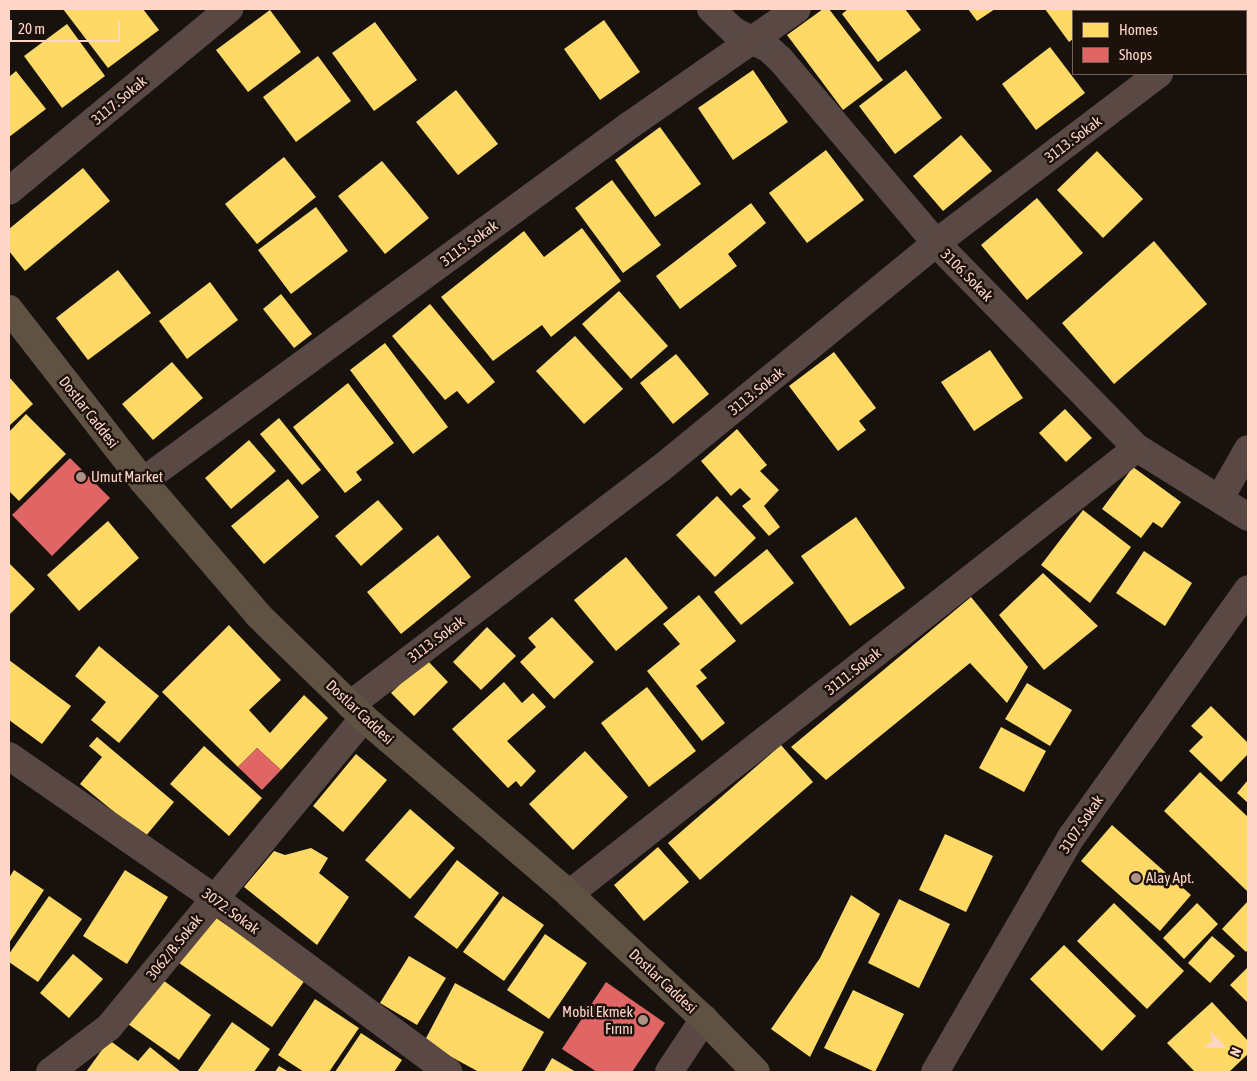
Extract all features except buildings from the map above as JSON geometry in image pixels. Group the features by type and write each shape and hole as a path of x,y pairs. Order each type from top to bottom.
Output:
{"main road":[{"name":"Dostlar Caddesi","path":"9,309 143,481 259,616 357,711 570,894 704,1018 756,1072"}],"street":[{"name":"3117. Sokak","path":"9,191 229,9"},
{"name":"3106. Sokak","path":"711,9 734,31 752,40 780,59 936,243 1137,448 1248,517"},
{"name":"3115. Sokak","path":"143,481 630,125 797,9"},
{"name":"3113. Sokak","path":"357,711 660,469 936,243 1158,75"},
{"name":"3111. Sokak","path":"570,894 1137,448"},
{"path":"1220,498 1248,449"},
{"name":"3107. Sokak","path":"935,1072 1072,836 1248,589"},
{"name":"3062/B. Sokak","path":"50,1072 109,1028 214,898 357,711"},
{"name":"3072. Sokak","path":"9,756 214,898 448,1072"},
{"path":"669,1072 704,1018"}],"place":[{"name":"Umut Market","path":"81,477"},
{"name":"Alay Apt.","path":"1136,878"},
{"name":"Mobil Ekmek Fırını","path":"643,1020"}]}
